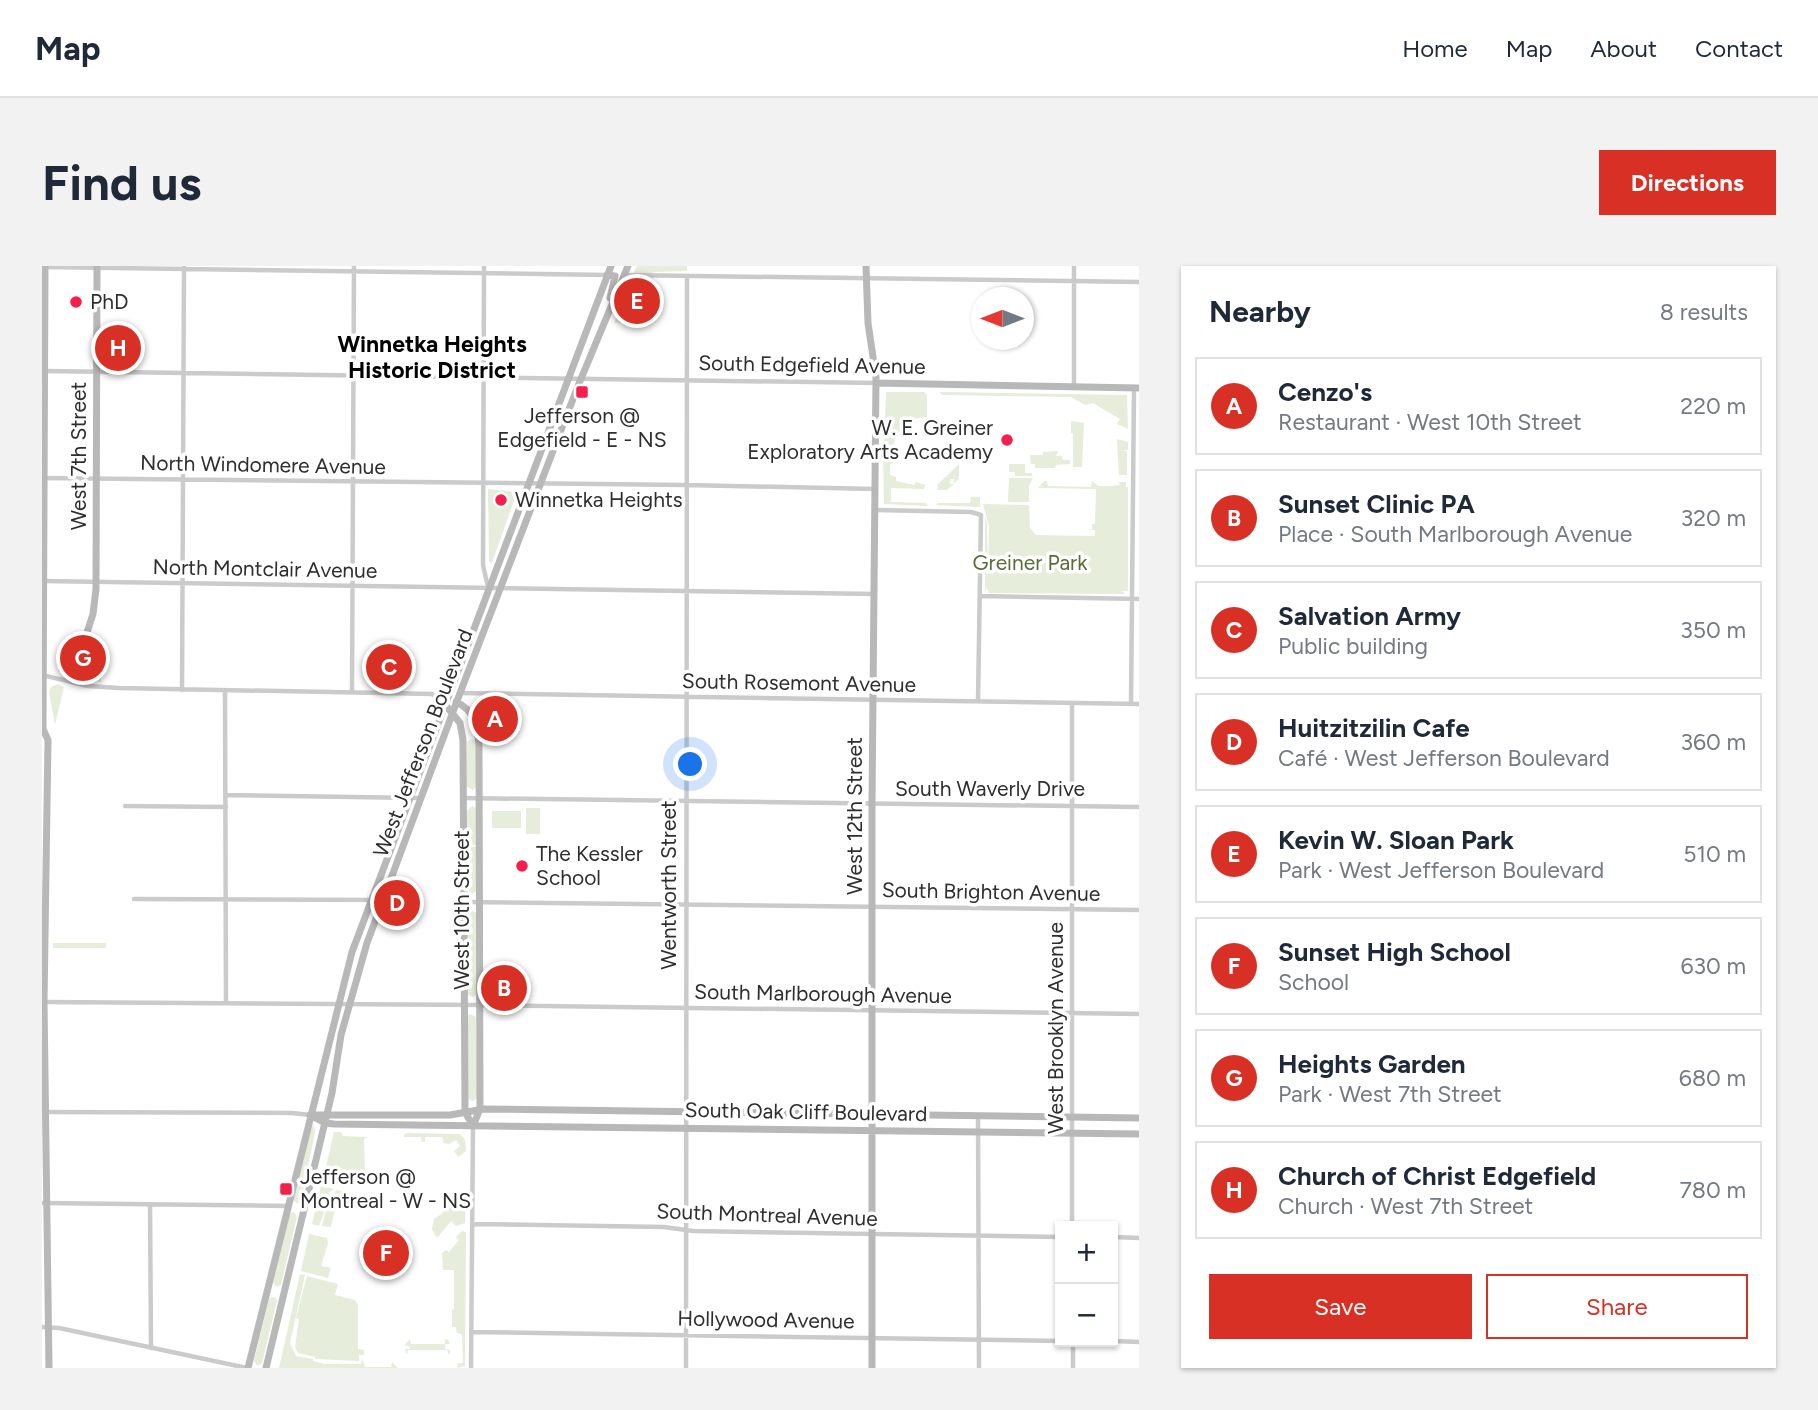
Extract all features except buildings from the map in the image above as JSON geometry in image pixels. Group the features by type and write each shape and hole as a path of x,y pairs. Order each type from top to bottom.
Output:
{"street":[{"path":"484,266 483,573 488,588"},
{"name":"West Jefferson Boulevard","path":"248,1368 352,952 408,797 611,266"},
{"name":"West Jefferson Boulevard","path":"266,1368 325,1123 339,1043 382,900 419,797 581,379 628,266"},
{"name":"West 12th Street","path":"866,266 868,323 876,383 871,1131 873,1368"},
{"path":"1074,266 1074,386"},
{"path":"47,1364 43,1002 48,740 42,730 44,267 354,269 615,276 605,321"},
{"name":"West 7th Street","path":"83,645 93,614 96,582 97,267"},
{"path":"182,690 184,267"},
{"path":"352,692 354,269"},
{"path":"624,275 1139,282"},
{"name":"Wentworth Street","path":"685,1368 687,276"},
{"name":"South Edgefield Avenue","path":"43,371 1137,388"},
{"path":"1131,704 1137,388"},
{"name":"North Windomere Avenue","path":"43,478 875,489"},
{"path":"875,510 978,512 982,521 978,701"},
{"name":"North Montclair Avenue","path":"43,581 874,594"},
{"path":"980,596 1139,599"},
{"path":"43,675 97,687 432,694 444,703"},
{"path":"225,691 226,1003"},
{"name":"South Rosemont Avenue","path":"460,693 1139,704"},
{"name":"West 10th Street","path":"456,702 470,710 479,745 480,1109 473,1126 471,1368"},
{"name":"West 10th Street","path":"444,703 462,729 465,1112 473,1126"},
{"name":"West Brooklyn Avenue","path":"1072,703 1072,1221"},
{"path":"226,795 419,797"},
{"name":"South Waverly Drive","path":"463,798 1139,807"},
{"path":"125,806 226,807"},
{"path":"134,899 382,900"},
{"name":"South Brighton Avenue","path":"464,902 1139,910"},
{"name":"South Marlborough Avenue","path":"43,1002 1139,1014"},
{"name":"South Oak Cliff Boulevard","path":"310,1115 450,1115 480,1109 1139,1118"},
{"path":"44,1112 292,1113 310,1115 325,1123"},
{"path":"978,1115 979,1368"},
{"name":"South Oak Cliff Boulevard","path":"325,1123 1139,1134"},
{"path":"44,1203 287,1206 303,1212"},
{"path":"150,1205 151,1348"},
{"name":"South Montreal Avenue","path":"472,1224 664,1227 686,1231 1055,1237"},
{"path":"1118,1237 1139,1238"},
{"path":"267,1290 283,1294"},
{"path":"45,1327 248,1368"},
{"name":"Hollywood Avenue","path":"472,1332 1055,1341"},
{"path":"1118,1341 1139,1342"},
{"path":"1073,1347 1073,1368"}],"green space":[{"path":"637,266 687,266 687,271 653,272 650,322 614,323"},
{"path":"886,392 924,392 927,395 927,417 909,421 898,433 893,445 884,445"},
{"path":"940,392 1127,395 1128,429 1117,424 1120,419 1093,403 1085,405 1071,397 942,395"},
{"path":"1071,421 1084,423 1082,467 1073,467"},
{"path":"1117,439 1128,442 1128,450 1121,451 1127,451 1127,475 1119,475"},
{"path":"1058,451 1056,456 1070,460 1070,464 1056,465 1055,468 1035,468 1035,464 1031,464 1030,455"},
{"path":"888,452 898,452 897,463 890,464 890,475 896,477 896,481 925,485 924,489 891,488 891,502 926,503 928,506 884,504 883,455 888,455"},
{"path":"959,464 959,478 954,484 947,490 938,490 937,485"},
{"path":"1009,464 1025,464 1025,473 1032,473 1032,476 1015,476 1015,472 1009,472"},
{"path":"1009,478 1033,478 1029,486 1029,502 1008,502"},
{"name":"Greiner Park","path":"1047,481 1048,486 1091,487 1092,481 1099,486 1126,482 1128,591 1122,591 1125,594 989,593 987,587 985,590 985,516 988,581 989,526 983,504 1029,505 1030,528 1036,535 1095,536 1095,530 1087,529 1092,529 1092,524 1095,524 1096,489 1038,488"},
{"path":"488,489 517,492 492,563 489,562"},
{"path":"971,497 980,497 980,507 936,505 970,503"},
{"path":"79,637 100,645 101,682 58,671"},
{"path":"58,684 64,687 55,725 49,692 51,687"},
{"path":"471,739 476,741 476,787 473,790 466,786 467,742"},
{"path":"472,806 476,808 476,845 467,846 467,811"},
{"path":"526,808 540,808 540,834 526,834"},
{"path":"492,811 521,811 521,828 492,828"},
{"path":"467,847 477,847 476,891 472,894 467,889"},
{"path":"470,910 477,913 477,994 473,997 468,995 467,914"},
{"path":"53,943 106,943 106,948 53,948"},
{"path":"470,1014 476,1017 477,1098 473,1101 468,1099 467,1016"},
{"path":"314,1125 315,1132 301,1202 298,1204 293,1200 310,1129"},
{"path":"334,1132 341,1132 343,1136 368,1137 364,1139 365,1170 349,1171 335,1187 322,1184"},
{"path":"404,1134 460,1134 465,1140 466,1151 458,1157 454,1151 460,1146 456,1140 449,1144 443,1143 443,1137 425,1137 425,1142 422,1142 421,1137 404,1137"},
{"path":"321,1186 334,1189 328,1193 331,1195 319,1226 312,1224"},
{"path":"336,1190 347,1192 345,1202 337,1200 331,1227 322,1226 327,1206"},
{"path":"351,1195 373,1200 371,1211 349,1206"},
{"path":"466,1196 465,1223 456,1226 451,1221 437,1238 432,1229 434,1219 443,1213 441,1209"},
{"path":"294,1212 297,1217 281,1285 276,1287 273,1282 289,1214"},
{"path":"462,1231 466,1232 465,1366 457,1368 458,1363 463,1363 462,1334 457,1333 456,1327 452,1327 454,1270 443,1270 442,1253 446,1250 449,1252 459,1240 456,1237"},
{"path":"309,1234 327,1238 321,1266 331,1268 328,1278 301,1271"},
{"path":"300,1274 305,1275 290,1343 296,1356 324,1364 361,1364 362,1358 365,1367 391,1367 392,1362 398,1368 279,1368"},
{"path":"307,1276 338,1284 335,1295 355,1300 358,1305 358,1349 364,1350 364,1355 359,1355 359,1361 315,1359 298,1353 295,1347 299,1319 296,1318"},
{"path":"272,1297 277,1301 262,1363 257,1366 254,1361 269,1299"},
{"path":"410,1339 411,1344 445,1344 445,1349 450,1350 450,1353 448,1354 447,1350 408,1350 407,1355 405,1349 410,1347 405,1345"}],"place":[{"name":"Kevin W. Sloan Park","path":"637,301"},
{"name":"PhD","path":"76,302"},
{"name":"Church of Christ Edgefield","path":"118,348"},
{"name":"Jefferson @ Edgefield - E - NS","path":"582,392"},
{"name":"W. E. Greiner Exploratory Arts Academy","path":"1007,440"},
{"name":"Winnetka Heights","path":"501,500"},
{"name":"Heights Garden","path":"83,658"},
{"name":"Salvation Army","path":"389,667"},
{"name":"Cenzo's","path":"495,719"},
{"name":"The Kessler School","path":"522,866"},
{"name":"Huitzitzilin Cafe","path":"397,903"},
{"name":"Sunset Clinic PA","path":"504,988"},
{"name":"Jefferson @ Montreal - W - NS","path":"286,1189"},
{"name":"Sunset High School","path":"386,1253"}],"district":[{"name":"Winnetka Heights Historic District","path":"432,357"}]}
